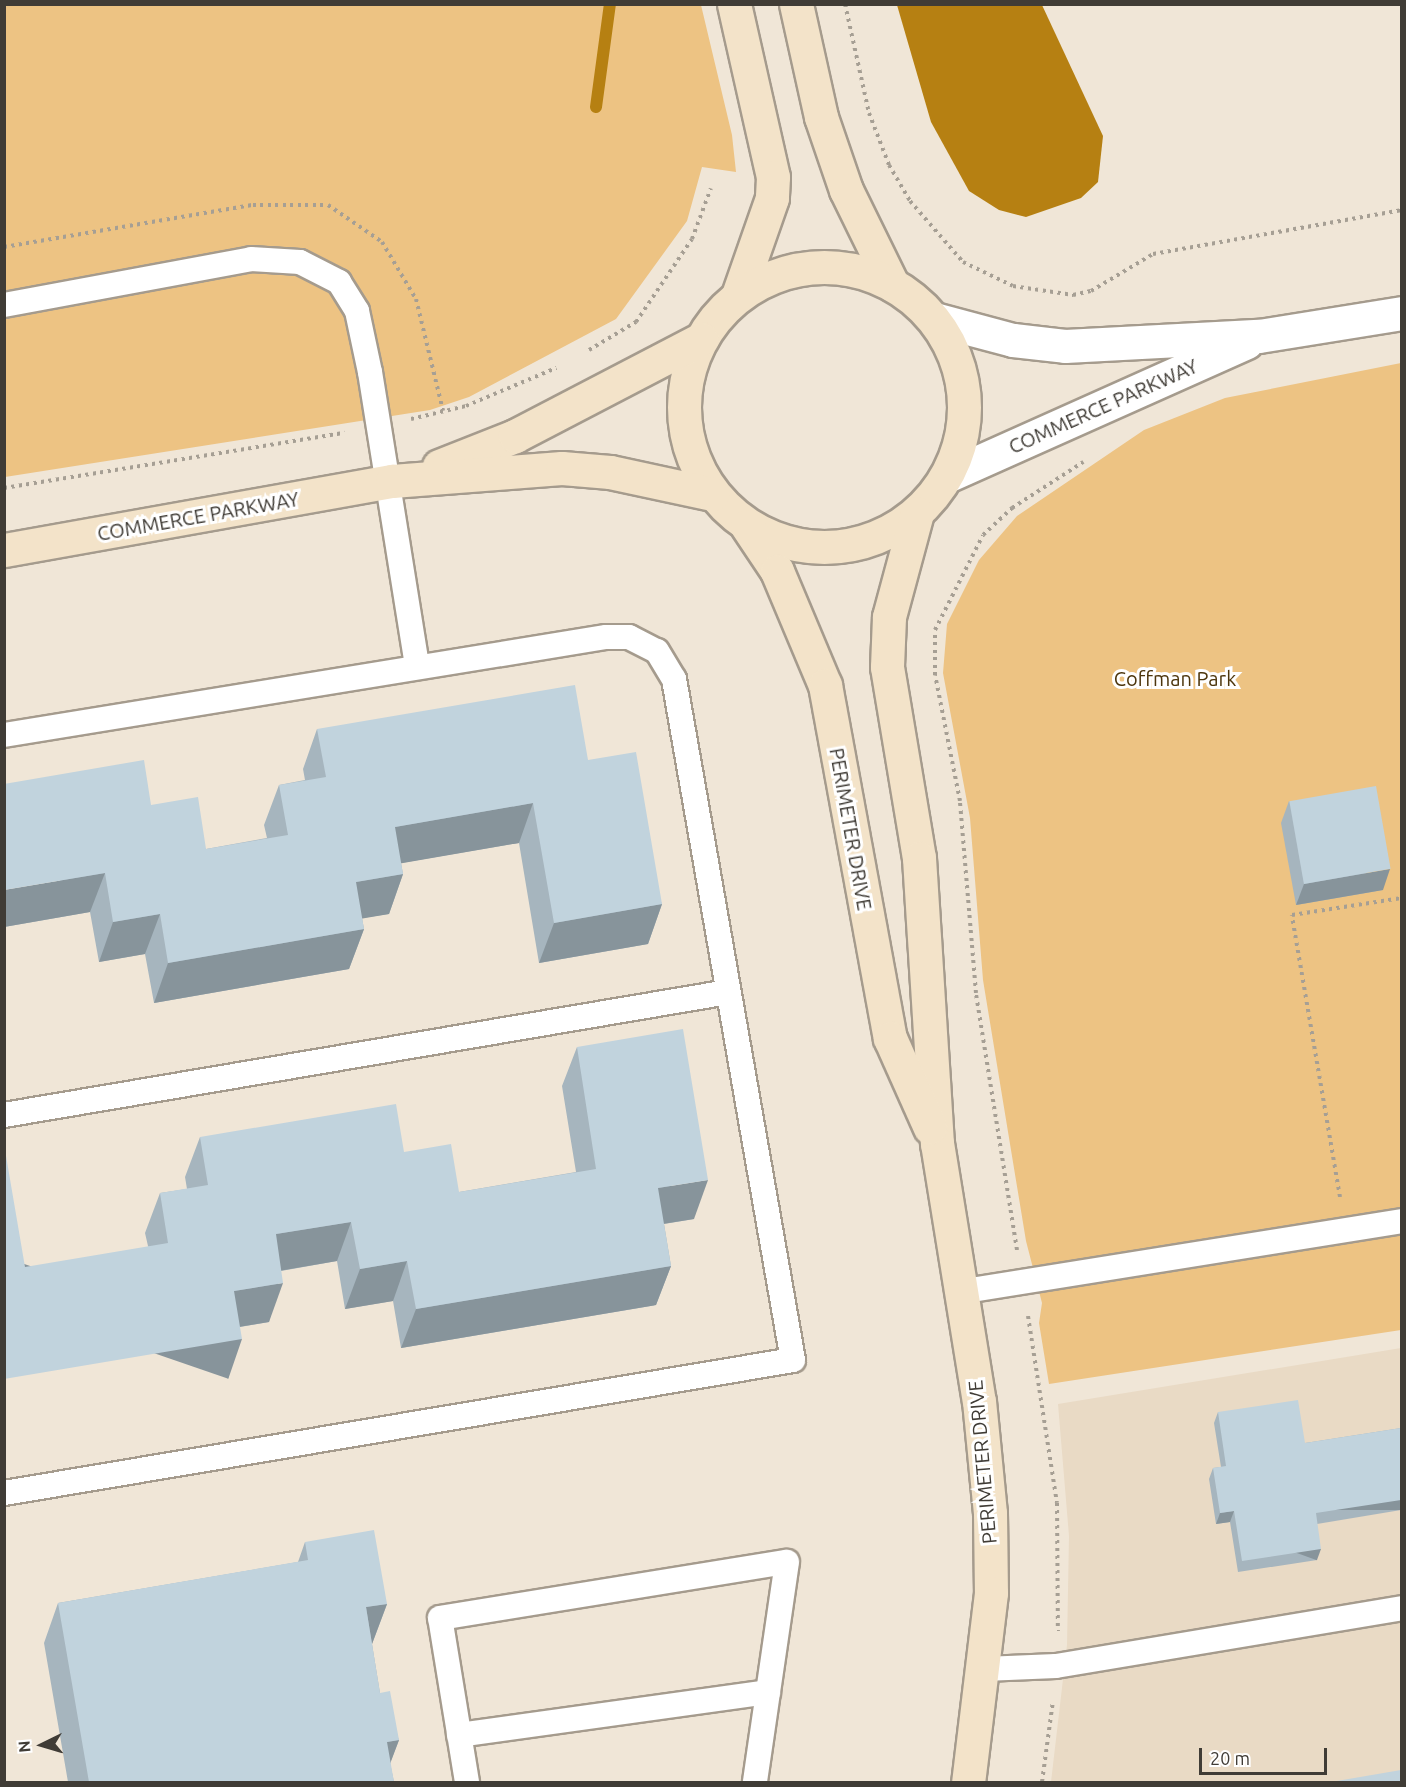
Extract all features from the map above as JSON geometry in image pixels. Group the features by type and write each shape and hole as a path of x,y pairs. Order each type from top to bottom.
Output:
{"main road":[{"path":"734,4 773,177 772,198 738,295"},
{"path":"795,4 821,117 846,190 892,284"},
{"path":"810,267 856,270 892,284 934,319 957,361 964,393 963,425 947,476 916,513 886,534 851,545 814,548 778,540 745,524 713,494 697,466 684,402 701,339 738,295 770,277 810,267"},
{"name":"COMMERCE PARKWAY","path":"392,481 486,450 701,339"},
{"name":"COMMERCE PARKWAY","path":"4,550 392,481 562,468 610,472 713,494"},
{"name":"PERIMETER DRIVE","path":"916,513 889,617 887,666 919,858 937,1143 959,1292 979,1401 990,1513 984,1669 968,1782"},
{"name":"PERIMETER DRIVE","path":"745,524 777,571 825,685 890,1038 937,1143"}],"street":[{"name":"COMMERCE PARKWAY","path":"934,319 1045,346 1260,336 1401,314"},
{"name":"COMMERCE PARKWAY","path":"947,476 1260,336"}],"lane":[{"path":"4,305 251,259 300,262 339,282 357,311 392,481 417,666"},
{"path":"4,735 606,637 629,637 657,651 674,679 793,1360 4,1493"},
{"path":"4,1115 728,992"},
{"path":"959,1292 1401,1221"},
{"path":"467,1782 440,1618 788,1562 755,1782"},
{"path":"984,1669 1056,1666 1401,1608"},
{"path":"459,1735 768,1692"}],"path":[{"path":"845,4 869,112 904,192 939,240 963,262 1013,286 1073,295 1091,291 1153,254 1401,210"},
{"path":"1042,1782 1056,1666 1057,1503 976,993 960,801 935,675 935,630 983,536 1012,508 1083,462"},
{"path":"1341,1203 1292,915 1401,898"}],"shaded area":[{"path":"897,5 1042,5 1103,136 1098,182 1081,198 1026,217 999,210 969,191 931,122"},
{"path":"1401,1348 1401,1782 1051,1782 1067,1645 1069,1536 1058,1404"}],"green space":[{"path":"4,5 701,5 732,135 736,172 702,167 687,221 616,319 469,397 430,410 5,477"},
{"name":"Coffman Park","path":"1401,363 1401,1330 1049,1384 1039,1323 1042,1303 1026,1241 983,980 970,818 943,673 947,624 979,560 1017,516 1144,430 1225,398"}],"building":[{"path":"575,685 588,760 636,752 662,904 554,923 533,803 395,827 403,874 356,882 364,929 168,963 160,914 113,922 105,873 4,890 4,784 144,760 151,805 198,797 206,849 288,835 279,785 326,777 317,729"},
{"path":"1376,786 1391,869 1304,884 1289,801"},
{"path":"683,1029 708,1180 658,1188 671,1266 416,1309 407,1261 360,1269 351,1222 276,1234 283,1283 234,1291 242,1339 4,1379 4,1144 25,1267 168,1243 160,1193 208,1185 200,1137 396,1104 404,1152 451,1144 459,1192 596,1169 577,1047"},
{"path":"1298,1400 1305,1443 1401,1428 1401,1500 1316,1513 1321,1549 1242,1561 1234,1511 1220,1513 1213,1468 1226,1466 1218,1412"},
{"path":"374,1530 387,1604 366,1607 380,1693 390,1691 399,1740 387,1742 394,1782 89,1782 58,1603 308,1560 305,1542"},
{"path":"1401,1770 1401,1782 1331,1782"}],"waterway":[{"path":"596,107 610,4"}]}
